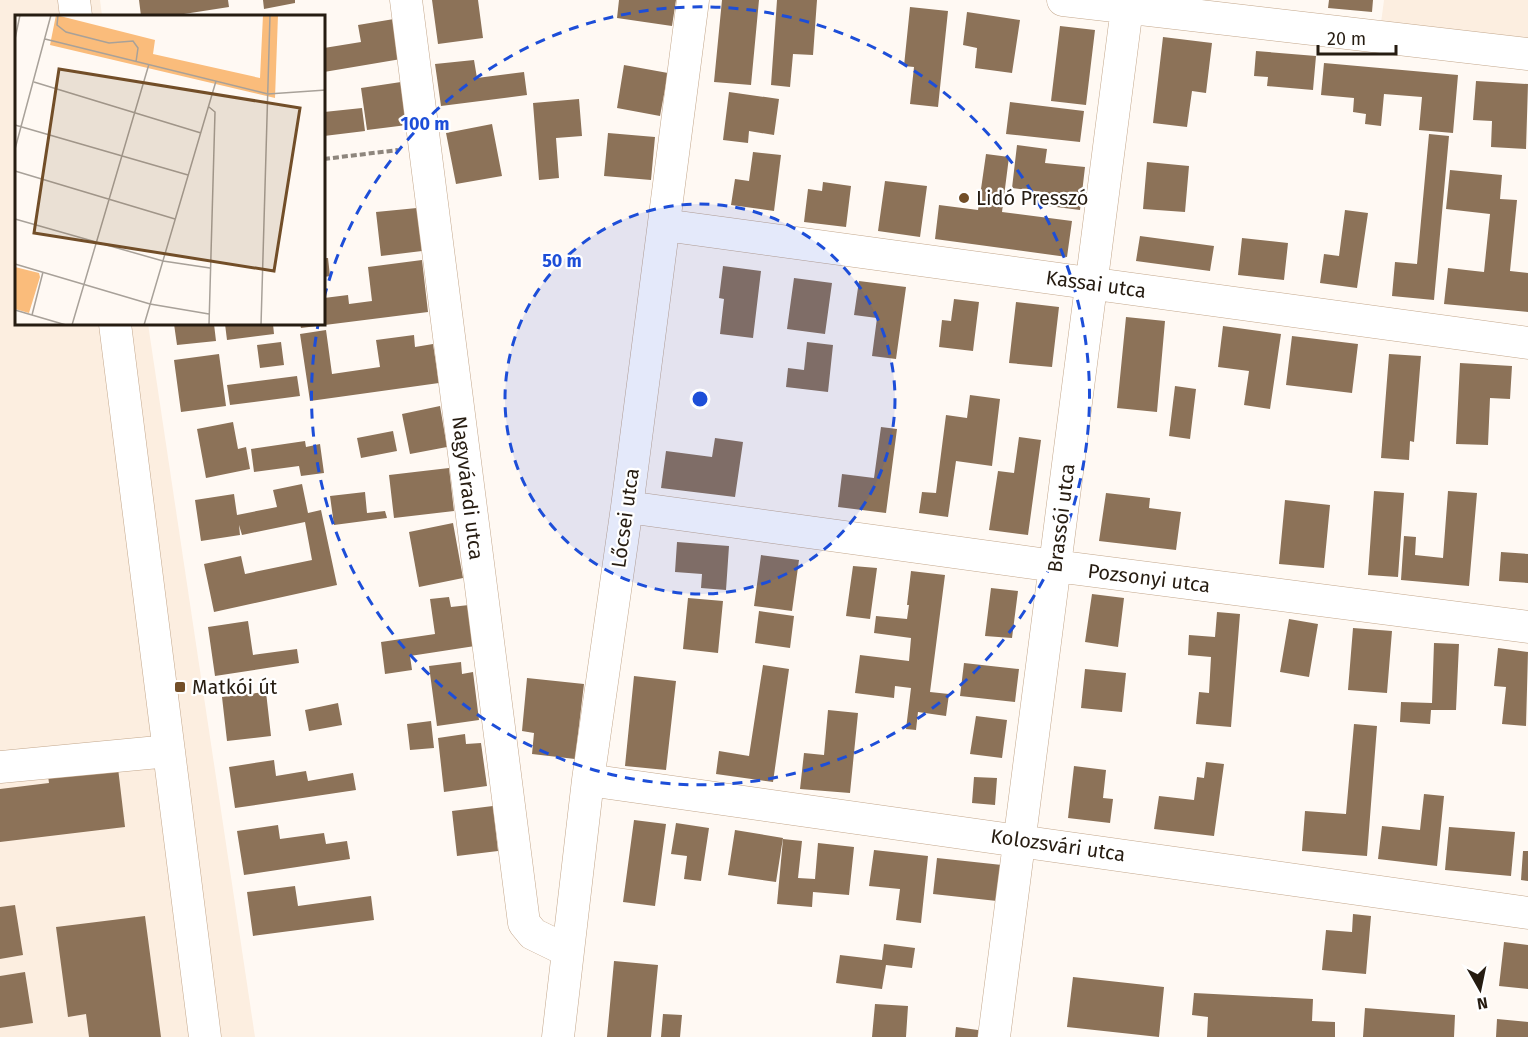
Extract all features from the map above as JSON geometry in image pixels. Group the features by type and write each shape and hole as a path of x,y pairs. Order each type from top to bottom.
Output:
{"street":[{"path":"74,0 76,15"},
{"name":"Nagyváradi utca","path":"406,0 524,923 533,934 568,951"},
{"name":"Lőcsei utca","path":"558,1037 588,780 627,507 693,0"},
{"path":"1063,0 1127,4 1528,54"},
{"name":"Brassói utca","path":"994,1037 1127,4"},
{"name":"Kassai utca","path":"664,225 1528,343"},
{"path":"115,326 205,1037"},
{"name":"Pozsonyi utca","path":"627,507 1055,566 1528,627"},
{"path":"0,767 169,751"},
{"name":"Kolozsvári utca","path":"588,780 1528,913"}],"path":[{"path":"326,159 425,147"}],"shaded area":[{"path":"0,0 100,0 102,15 15,15 15,326 148,326 255,1037 0,1037"},
{"path":"1384,0 1528,0 1528,39 1381,23"}],"building":[{"path":"139,0 228,0 229,7 177,15 141,15"},
{"path":"263,0 295,0 295,3 264,9"},
{"path":"432,0 478,0 483,38 438,44"},
{"path":"619,0 676,0 672,26 617,18"},
{"path":"722,0 759,0 751,85 714,82"},
{"path":"777,0 817,0 813,55 793,54 790,87 771,85"},
{"path":"1329,0 1373,0 1372,12 1328,8"},
{"path":"910,7 948,11 938,107 910,104 914,67 904,66"},
{"path":"967,12 1020,20 1012,73 975,68 977,48 963,45"},
{"path":"394,19 401,59 326,72 326,48 361,42 358,25"},
{"path":"1060,26 1095,30 1086,105 1051,101"},
{"path":"1163,37 1212,43 1206,93 1192,91 1187,127 1153,123"},
{"path":"1256,51 1316,56 1313,90 1267,86 1268,77 1254,76"},
{"path":"474,60 477,78 524,72 527,95 441,106 435,64"},
{"path":"1324,63 1458,75 1453,133 1419,130 1422,97 1384,94 1381,126 1365,124 1366,114 1353,112 1354,98 1321,95"},
{"path":"624,65 668,73 660,116 617,108"},
{"path":"1476,81 1528,84 1526,149 1491,147 1492,121 1473,120"},
{"path":"401,82 407,125 367,130 361,88"},
{"path":"729,92 779,99 774,135 749,131 748,143 723,140"},
{"path":"579,99 582,136 556,138 559,178 539,180 533,103"},
{"path":"1010,102 1084,111 1080,142 1006,134"},
{"path":"362,108 365,131 326,136 326,112"},
{"path":"492,124 502,176 456,184 446,133"},
{"path":"608,133 655,137 651,180 604,176"},
{"path":"1429,134 1449,136 1434,300 1392,296 1395,262 1417,264"},
{"path":"1017,145 1047,149 1045,163 1085,167 1080,210 1041,205 1043,192 1012,188"},
{"path":"753,152 781,155 774,211 731,205 735,179 749,181"},
{"path":"986,154 1009,157 1002,212 1072,221 1067,257 935,239 939,205 978,210"},
{"path":"1147,162 1189,166 1185,212 1143,209"},
{"path":"1450,170 1502,175 1500,199 1517,200 1510,271 1528,273 1528,312 1444,304 1448,268 1484,272 1490,214 1446,209"},
{"path":"885,181 927,186 920,237 878,231"},
{"path":"823,182 851,186 846,227 804,222 808,189 822,191"},
{"path":"417,208 422,251 381,256 376,212"},
{"path":"1345,210 1368,213 1357,288 1320,283 1324,254 1339,256"},
{"path":"1140,236 1214,246 1210,271 1136,261"},
{"path":"1242,238 1288,243 1284,280 1238,275"},
{"path":"326,258 328,258 330,276 326,277"},
{"path":"422,260 428,312 326,325 326,298 348,295 349,304 372,301 368,267"},
{"path":"723,266 761,271 753,338 720,334 724,299 719,298"},
{"path":"794,278 832,283 825,334 787,329"},
{"path":"859,281 906,287 896,359 872,356 877,318 854,315"},
{"path":"954,299 979,302 973,351 939,347 942,320 951,321"},
{"path":"1016,302 1059,307 1052,367 1009,363"},
{"path":"1126,317 1165,321 1157,412 1117,408"},
{"path":"174,326 214,326 216,341 177,345"},
{"path":"225,326 273,326 274,334 227,340"},
{"path":"1223,326 1281,334 1270,409 1244,405 1249,371 1218,367"},
{"path":"326,330 332,374 380,367 376,340 414,335 415,347 433,344 439,383 310,401 300,334"},
{"path":"1292,336 1358,344 1352,393 1286,385"},
{"path":"281,342 284,365 260,368 257,345"},
{"path":"807,342 833,345 828,392 786,387 788,368 804,370"},
{"path":"219,354 226,406 181,412 174,360"},
{"path":"1389,354 1421,356 1414,442 1410,441 1409,460 1381,458"},
{"path":"1460,363 1512,366 1510,399 1490,398 1488,445 1456,444"},
{"path":"297,376 300,396 230,405 227,385"},
{"path":"1175,386 1196,389 1190,439 1169,436"},
{"path":"970,395 1000,399 992,466 956,461 948,517 919,513 922,492 936,493 946,415 967,418"},
{"path":"440,406 447,447 410,454 402,414"},
{"path":"233,422 238,449 246,447 250,469 206,478 197,429"},
{"path":"881,427 897,429 886,513 838,507 842,474 874,478"},
{"path":"393,431 397,451 361,458 357,438"},
{"path":"1019,437 1041,440 1028,535 989,530 998,471 1014,473"},
{"path":"715,438 743,442 735,497 661,488 666,451 712,457"},
{"path":"305,441 306,447 320,444 324,473 301,476 299,466 254,472 251,449"},
{"path":"449,468 454,511 394,518 389,475"},
{"path":"302,484 308,513 321,510 337,585 214,612 204,564 241,556 245,574 312,560 305,522 242,535 239,525 240,535 201,541 195,500 234,494 237,515 277,507 273,490"},
{"path":"1374,491 1404,493 1398,577 1368,575"},
{"path":"1448,491 1477,493 1469,586 1401,580 1404,536 1416,537 1415,555 1443,558"},
{"path":"365,492 367,513 385,511 387,518 334,525 330,496"},
{"path":"1106,493 1150,498 1149,508 1181,512 1176,550 1099,541"},
{"path":"1285,500 1330,505 1324,568 1279,564"},
{"path":"453,523 463,578 419,587 409,532"},
{"path":"677,542 729,546 726,590 701,588 702,574 675,572"},
{"path":"1501,552 1528,554 1528,583 1499,581"},
{"path":"761,555 799,560 792,611 754,606"},
{"path":"853,566 877,568 870,619 846,616"},
{"path":"911,571 945,575 930,692 949,694 946,716 918,712 916,730 906,729 911,688 895,686 894,698 855,693 860,655 909,661 911,638 874,633 876,616 907,619"},
{"path":"991,588 1018,591 1012,638 985,636"},
{"path":"1092,594 1124,598 1118,647 1085,642"},
{"path":"449,597 451,607 469,605 475,646 410,656 412,670 385,674 381,642 435,634 430,599"},
{"path":"688,598 723,601 718,653 683,649"},
{"path":"759,611 794,616 790,648 755,643"},
{"path":"1217,612 1240,614 1231,727 1196,724 1199,692 1209,693 1211,657 1188,655 1189,635 1215,637"},
{"path":"1289,619 1318,624 1309,677 1280,672"},
{"path":"248,621 253,655 297,649 299,663 215,676 208,627"},
{"path":"1353,628 1392,631 1387,693 1348,690"},
{"path":"1434,643 1459,644 1456,710 1431,710 1430,724 1400,722 1401,702 1432,703"},
{"path":"1498,648 1528,652 1526,726 1502,724 1506,687 1494,686"},
{"path":"461,662 462,674 473,672 479,720 437,726 429,666"},
{"path":"964,663 1019,669 1015,702 960,696"},
{"path":"763,665 789,669 773,782 716,774 719,751 749,756"},
{"path":"1085,669 1126,673 1122,712 1081,708"},
{"path":"634,676 676,681 666,770 625,766"},
{"path":"527,678 584,684 575,759 532,754 534,733 522,731"},
{"path":"266,692 271,736 227,741 222,697"},
{"path":"338,703 342,725 309,731 305,710"},
{"path":"828,710 858,713 850,793 800,789 804,753 824,755"},
{"path":"976,716 1007,720 1002,758 970,754"},
{"path":"431,721 434,748 410,750 407,724"},
{"path":"1354,724 1377,726 1367,856 1302,851 1305,811 1346,814"},
{"path":"465,734 466,744 481,743 487,786 444,792 438,738"},
{"path":"274,760 276,776 306,771 308,781 353,773 356,790 235,808 229,767"},
{"path":"1206,762 1224,764 1214,836 1154,829 1159,796 1194,800 1197,777 1204,778"},
{"path":"1074,766 1106,770 1103,798 1113,799 1110,823 1068,818"},
{"path":"118,768 125,827 0,842 0,789 49,783 48,776"},
{"path":"974,777 997,778 995,805 972,803"},
{"path":"1424,794 1444,796 1437,866 1378,859 1382,826 1420,830"},
{"path":"493,806 498,851 457,856 452,811"},
{"path":"634,820 666,824 655,906 623,902"},
{"path":"676,823 709,828 701,881 684,879 687,856 671,854"},
{"path":"278,825 280,839 324,833 326,844 347,841 350,859 244,875 237,831"},
{"path":"1449,827 1515,832 1511,876 1445,870"},
{"path":"735,830 783,838 776,882 728,875"},
{"path":"783,839 802,841 798,878 815,879 818,843 854,847 849,895 813,892 812,907 777,904"},
{"path":"874,850 928,856 921,923 896,920 900,889 869,886"},
{"path":"1523,851 1528,851 1528,881 1521,880"},
{"path":"937,858 1002,865 997,901 933,894"},
{"path":"295,886 298,906 371,896 374,920 253,936 247,892"},
{"path":"15,905 23,955 0,959 0,907"},
{"path":"1353,914 1371,916 1366,974 1322,970 1326,930 1352,932"},
{"path":"145,916 161,1037 89,1037 86,1014 68,1017 56,927"},
{"path":"1504,942 1528,945 1528,989 1499,986"},
{"path":"884,944 915,948 912,968 886,965 882,989 836,983 840,955 882,960"},
{"path":"614,961 658,965 651,1037 607,1037"},
{"path":"25,972 33,1023 0,1028 0,976"},
{"path":"1073,977 1164,987 1159,1037 1067,1027"},
{"path":"1194,993 1313,999 1312,1021 1335,1022 1335,1037 1207,1037 1208,1017 1192,1015"},
{"path":"875,1004 908,1006 906,1037 872,1037"},
{"path":"1365,1008 1455,1015 1454,1037 1363,1037"},
{"path":"663,1014 682,1015 680,1037 661,1037"},
{"path":"1497,1019 1528,1022 1528,1037 1496,1037"},
{"path":"956,1027 978,1030 978,1037 955,1037"}],"place":[{"name":"Lidó Presszó","path":"964,198"},
{"name":"Matkói út","path":"180,687"}]}
